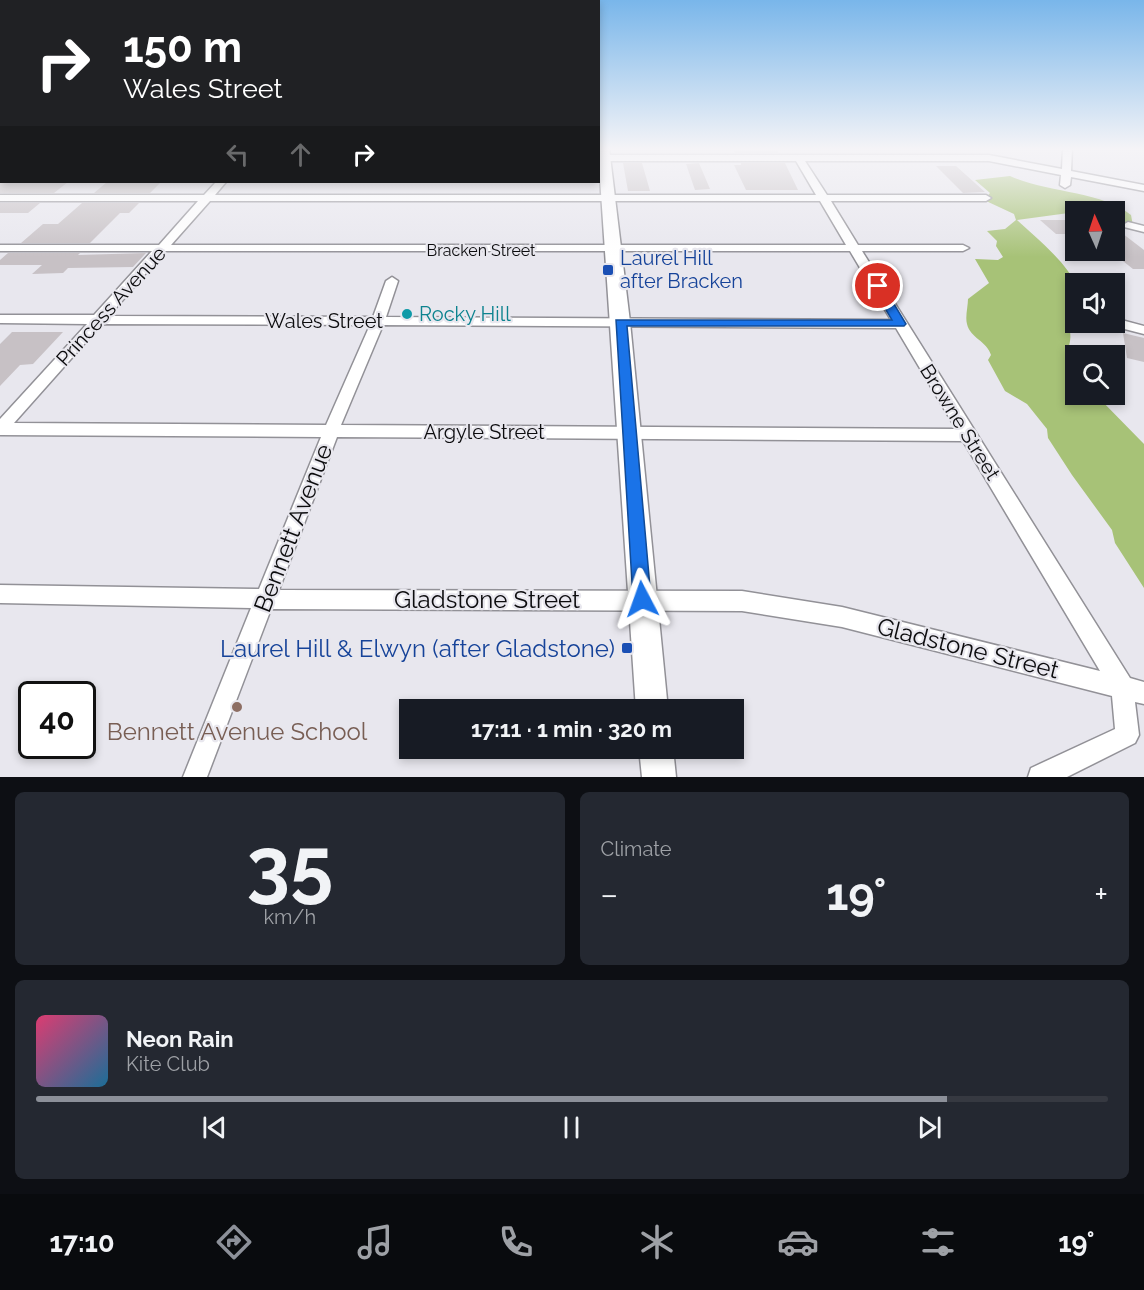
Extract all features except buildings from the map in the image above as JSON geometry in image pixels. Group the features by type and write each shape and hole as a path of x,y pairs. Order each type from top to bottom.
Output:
{"street":[{"name":"Princess Avenue","path":"0,429 219,184"},
{"path":"607,184 621,322 651,699"},
{"name":"Browne Street","path":"815,184 968,435 1133,689"},
{"path":"1125,184 1144,188"},
{"path":"0,198 609,200 986,198"},
{"path":"1128,225 1144,229"},
{"name":"Bracken Street","path":"0,248 963,249"},
{"name":"Bennett Avenue","path":"195,777 392,281"},
{"name":"Wales Street","path":"0,319 900,324"},
{"path":"1125,325 1144,330"},
{"name":"Argyle Street","path":"0,429 968,435"},
{"name":"Gladstone Street","path":"0,594 742,601 842,617 1133,689"},
{"path":"1040,777 1127,735 1133,689"},
{"path":"657,759 659,777"}],"green space":[{"path":"980,184 1033,184 1105,201 1065,201 1065,213 1017,220 1059,260 1069,273 1065,273 1065,333 1070,333 1070,338 1068,345 1065,345 1065,405 1106,405 1144,444 1144,588 1115,543 1112,530 1048,438 1047,429 1027,404 1005,391 988,360 991,355 989,350 969,329 966,315 968,299 989,283 975,259 998,260 1003,257 996,246 997,241 987,231 1005,229 1016,220 1014,214 984,200 990,193"},
{"path":"1125,211 1131,215 1133,226 1125,225"}],"place":[{"name":"Laurel Hill after Bracken","path":"608,270"},
{"name":"Rocky Hill","path":"407,314"},
{"name":"Laurel Hill & Elwyn (after Gladstone)","path":"627,648"},
{"name":"Bennett Avenue School","path":"237,707"}],"route":[{"path":"642,599 621,322 900,324 878,286"}]}
